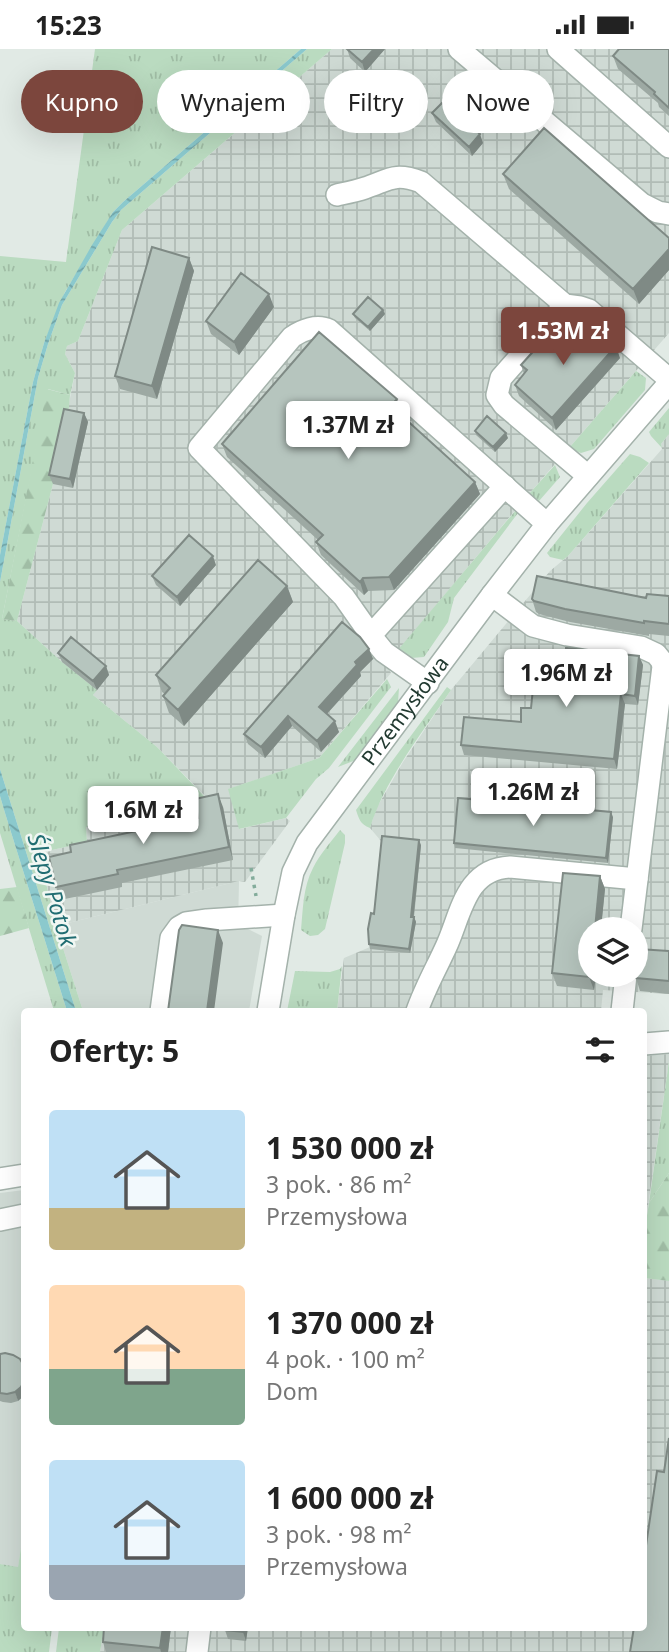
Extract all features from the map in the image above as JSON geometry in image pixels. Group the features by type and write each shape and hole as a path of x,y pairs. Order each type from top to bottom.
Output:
{"street":[{"path":"459,49 642,204 669,214"},
{"path":"558,49 669,147"},
{"path":"337,195 394,177 404,177 421,183 565,305 589,310 669,381"},
{"path":"565,305 501,377 497,395 504,405 588,476"},
{"path":"428,683 384,652 344,597 199,448 292,337 300,331 319,327 329,330 547,524"},
{"name":"Przemysłowa","path":"268,1008 293,872 307,843 547,524 669,381"},
{"path":"371,635 505,486"},
{"path":"492,595 533,626 567,635 641,647 656,654 661,660 663,666 632,917"},
{"path":"418,1008 467,894 481,878 496,870 510,867 637,879"},
{"path":"161,1008 171,938 179,927 186,923 207,920 284,915"},
{"path":"622,1008 625,987"},
{"path":"647,1044 669,1042"},
{"path":"0,1179 21,1176"},
{"path":"0,1220 21,1216"},
{"path":"197,1652 200,1631"}],"shaded area":[{"path":"332,49 669,49 669,333 528,495 386,665 391,673 319,758 229,789 240,829 286,818 290,821 245,882 239,881 56,926 39,853 87,842 86,827 205,796 157,747 93,695 96,690 17,621 68,418 75,373 65,354 67,346 78,341 122,230 235,133 310,133 310,70 308,70"},
{"path":"669,434 669,994 603,990 601,1008 337,1008 344,958 370,947 381,841 370,828 376,809 403,762 451,690 550,571 568,556 662,449 661,444"},
{"path":"239,881 238,928 246,928 262,936 250,1008 82,1008 56,926"},
{"path":"669,1054 647,1213 647,1056"},
{"path":"21,1190 21,1548 18,1568 0,1564 0,1193"},
{"path":"647,1278 669,1281 669,1652 100,1652 103,1631 647,1631"}],"green space":[{"path":"95,49 301,49 277,70 157,70 157,133 203,133 113,212 65,292 44,343 33,382 0,555 0,256 66,262 84,133 143,133 143,70 92,70"},
{"path":"307,49 332,49 308,70 283,70"},
{"path":"210,133 235,133 122,230 78,341 67,346 65,354 75,373 70,395 48,389 2,619 17,621 97,690 93,695 157,747 205,797 86,827 87,842 39,853 56,926 82,1008 75,1008 0,769 0,582 38,378 48,344 62,305 121,210"},
{"path":"636,371 646,378 645,390 594,449 581,453 569,448"},
{"path":"47,389 70,395 68,418 17,621 2,619"},
{"path":"669,408 669,434 661,444 662,448 649,432"},
{"path":"630,454 649,463 568,556 563,560 550,557 547,553"},
{"path":"555,465 560,477 539,501 528,495"},
{"path":"516,510 518,513 454,598 448,622 424,657 411,658 397,651"},
{"path":"387,679 391,687 329,768 316,779 286,818 239,829 228,789 319,758"},
{"path":"447,687 451,690 406,756 385,792 370,828 360,821 356,810"},
{"path":"399,688 398,702 356,760 338,767"},
{"path":"0,796 66,1008 53,1008 0,833"},
{"path":"340,830 345,835 345,843 325,929 318,935 310,936 301,930 307,883 319,858"},
{"path":"17,887 29,928 0,936 0,889"},
{"path":"342,966 337,1008 288,1008 295,971 330,972"},
{"path":"669,1061 669,1173 649,1203"},
{"path":"669,1173 669,1281 647,1278 649,1203"},
{"path":"21,1548 21,1631 52,1631 49,1652 0,1652 0,1564 18,1567"},
{"path":"59,1631 104,1631 100,1652 56,1652"}],"water":[{"path":"301,49 307,49 283,70 277,70"},
{"path":"203,133 210,133 121,210 62,305 38,378 0,582 0,555 33,382 44,343 59,303 92,245 113,212"},
{"path":"0,769 75,1008 66,1008 0,796"}],"building":[{"path":"347,49 374,49 362,62"},
{"path":"619,49 669,49 669,108 655,92 613,56"},
{"path":"442,103 442,122 432,113"},
{"path":"454,133 480,134 469,147"},
{"path":"540,133 550,133 669,238 669,249 633,289 503,174"},
{"path":"152,247 189,258 152,386 115,376"},
{"path":"241,273 269,294 234,342 206,321"},
{"path":"368,297 383,310 368,327 353,314"},
{"path":"585,319 616,346 552,418 515,385 527,370 521,365 547,336 560,347"},
{"path":"319,332 397,399 391,406 475,482 389,577 363,578 360,582 316,542 323,535 222,444"},
{"path":"64,409 84,413 70,479 49,475"},
{"path":"487,416 506,433 493,447 475,431"},
{"path":"189,535 213,556 177,597 152,576"},
{"path":"258,560 287,586 178,710 163,696 170,688 156,675"},
{"path":"537,576 646,598 647,594 669,596 669,624 644,623 534,601 532,599"},
{"path":"342,622 360,637 369,649 355,662 357,665 319,707 335,721 317,741 288,716 261,747 244,734"},
{"path":"71,637 106,666 93,681 58,653"},
{"path":"566,648 639,656 635,696 621,694 614,759 461,745 464,717 521,722 521,708 531,708 535,669 564,672"},
{"path":"218,794 229,847 117,870 118,874 56,887 49,857 71,852 70,845 198,818 195,799"},
{"path":"458,798 611,812 606,858 454,843"},
{"path":"382,836 419,840 409,949 369,944 368,929 371,913 374,914"},
{"path":"563,873 600,876 596,917 578,917 578,976 552,973"},
{"path":"182,925 218,930 207,1008 168,1008 179,930"},
{"path":"648,950 669,951 669,981 648,979"},
{"path":"0,1354 13,1355 21,1361 21,1387 15,1392 0,1393"},
{"path":"669,1438 669,1652 630,1652 633,1631 647,1631 647,1539 657,1471 664,1472"},
{"path":"104,1631 162,1631 160,1648 103,1642"}],"water label":[{"name":"Ślepy Potok","path":"52,890"}]}
